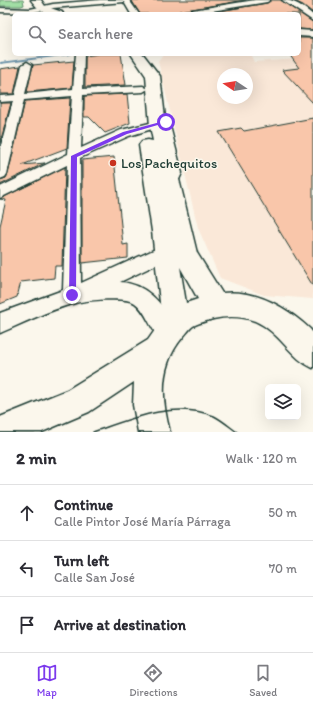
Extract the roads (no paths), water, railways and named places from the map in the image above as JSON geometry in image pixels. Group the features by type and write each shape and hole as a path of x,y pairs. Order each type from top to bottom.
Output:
{"main road":[{"path":"36,0 42,8 53,12"},
{"path":"301,33 313,34"},
{"path":"145,64 166,252 167,336 148,384 150,421 154,432"},
{"path":"152,126 172,188 186,256 215,305"},
{"path":"4,432 78,401 167,336 184,317 215,305 224,304 251,308 303,331 313,354"}],"street":[{"path":"0,10 30,11 42,8 123,0"},
{"path":"126,0 134,12"},
{"path":"194,12 239,2 267,0"},
{"path":"284,0 300,8 313,19"},
{"path":"193,4 201,11"},
{"path":"72,295 74,156 80,56"},
{"path":"0,99 78,92 145,64"},
{"path":"0,174 27,65"},
{"path":"0,193 74,156 125,133 152,126"},
{"path":"0,323 72,295 166,252"},
{"path":"72,295 120,290 130,291 142,297 152,309 167,336"}],"waterway":[{"path":"0,63 54,56"}],"tram line":[{"path":"93,432 153,413 184,410 214,416 237,432"}],"place":[{"name":"Los Pachequitos","path":"113,163"}]}
